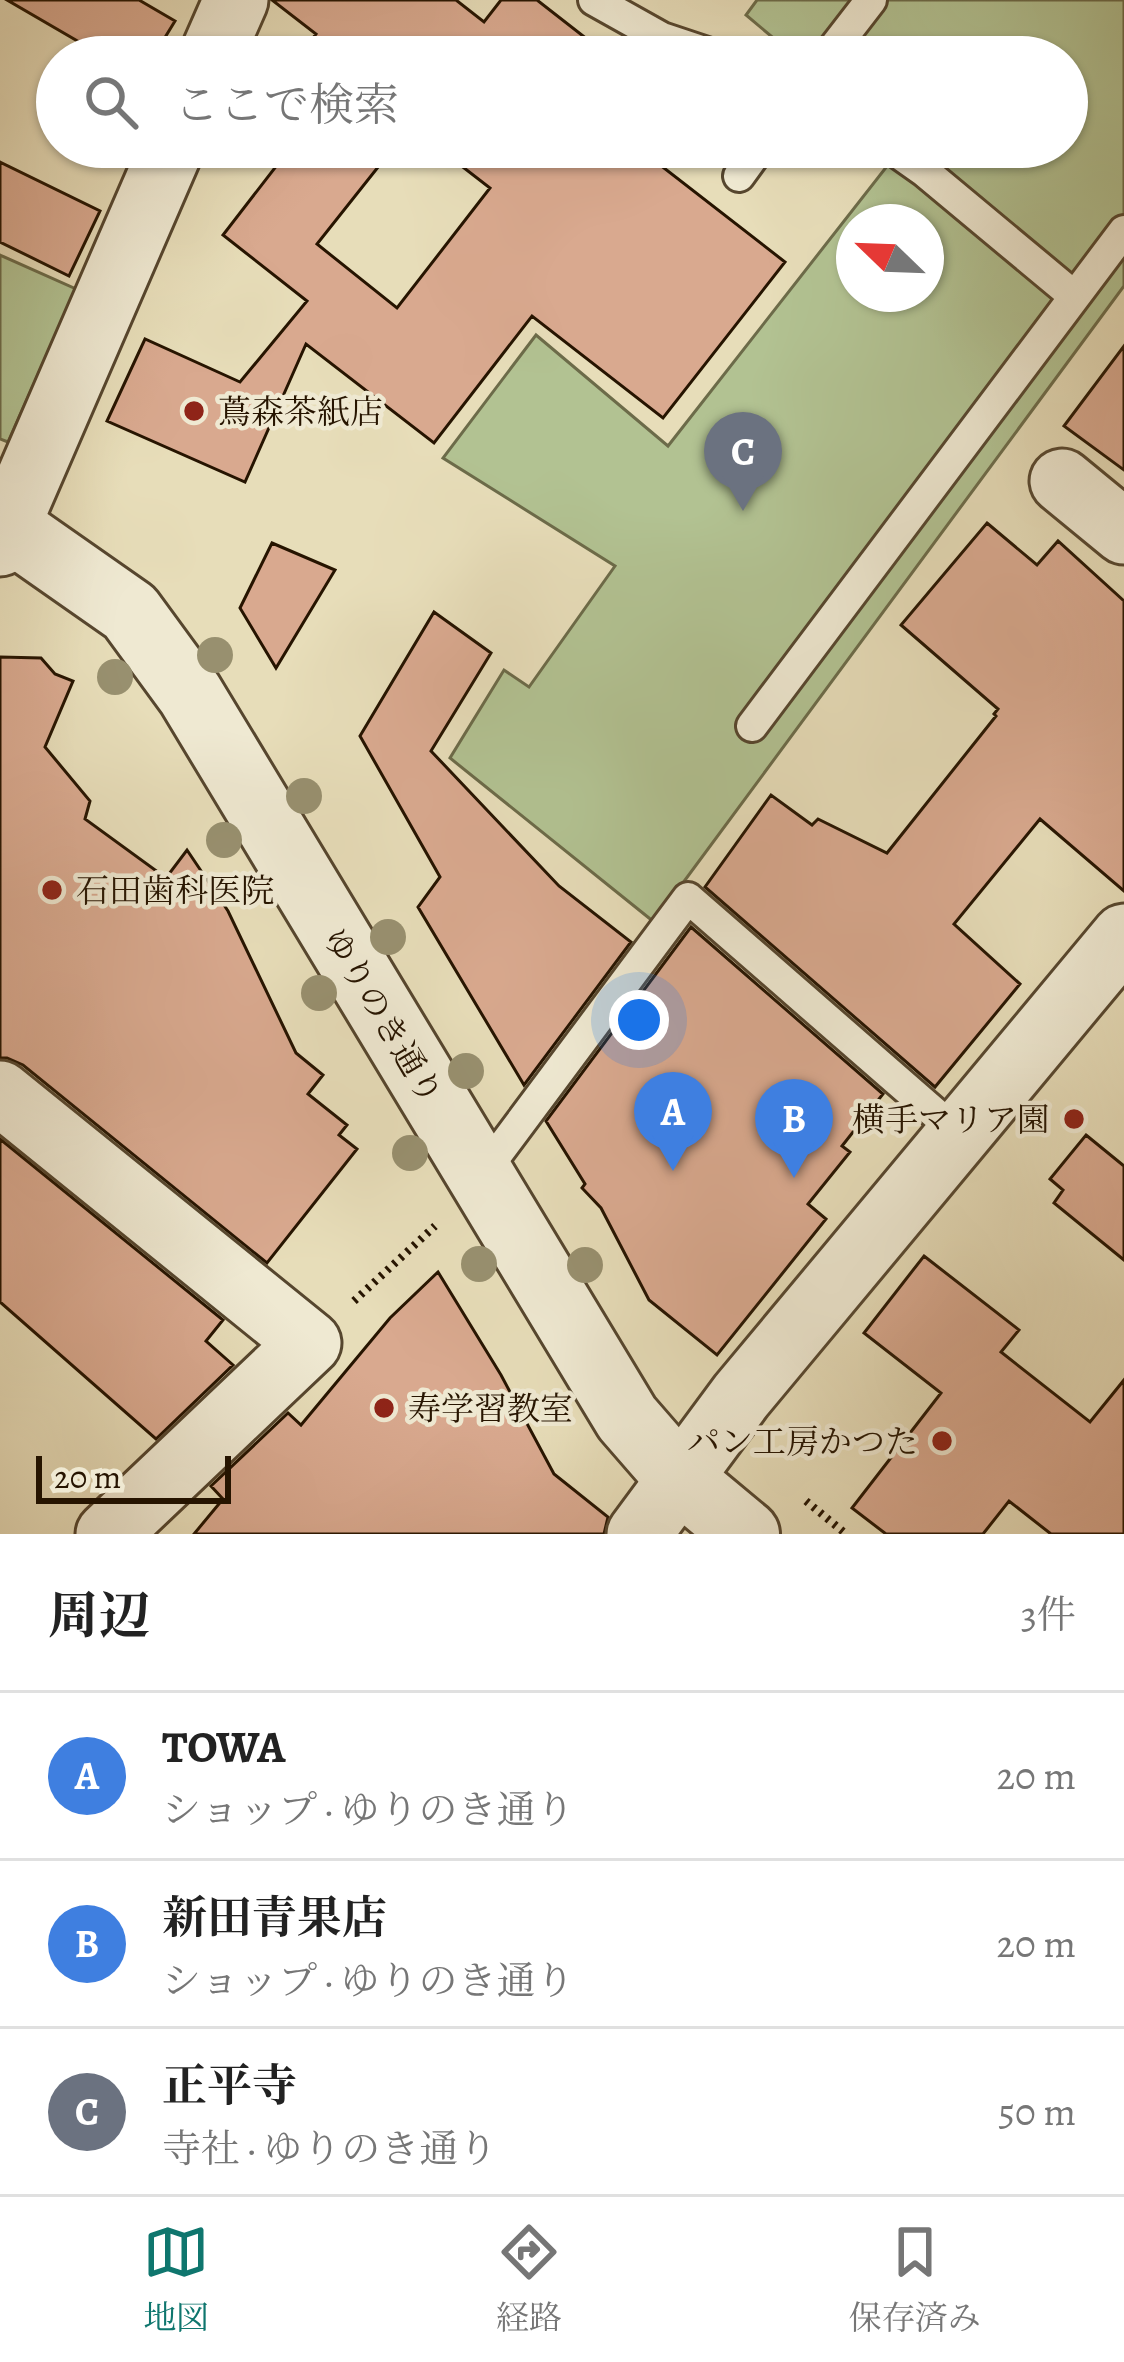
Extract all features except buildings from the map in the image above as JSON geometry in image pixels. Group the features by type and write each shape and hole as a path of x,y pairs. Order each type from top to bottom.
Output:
{"street":[{"path":"3,530 163,168"},
{"path":"1062,482 1124,532"},
{"name":"ゆりのき通り","path":"3,530 130,612 190,694 459,1200 627,1418 680,1478 746,1534"},
{"path":"638,1534 741,1396 1124,936"},
{"path":"0,1093 308,1343 109,1534"}],"lane":[{"path":"594,0 658,36"},
{"path":"843,36 871,0"},
{"path":"739,176 745,168"},
{"path":"920,168 1074,296"},
{"path":"752,726 1124,231"},
{"path":"459,1200 688,898 960,1135"}],"path":[{"path":"308,1343 459,1200"}],"green space":[{"path":"757,0 1124,0 1124,286 654,922 450,758 504,670 529,687 615,566 443,458 536,335 668,446 836,231 836,312 944,312 944,204 857,204 886,168 1088,168 1088,36 771,36 746,15"},
{"path":"0,255 76,289 8,442 0,439"}],"place":[{"name":"蔦森茶紙店","path":"194,411"},
{"name":"正平寺","path":"743,511"},
{"name":"石田歯科医院","path":"52,890"},
{"name":"横手マリア園","path":"1074,1119"},
{"name":"TOWA","path":"673,1171"},
{"name":"新田青果店","path":"794,1178"},
{"name":"寿学習教室","path":"384,1408"},
{"name":"パン工房かつた","path":"942,1441"}]}
